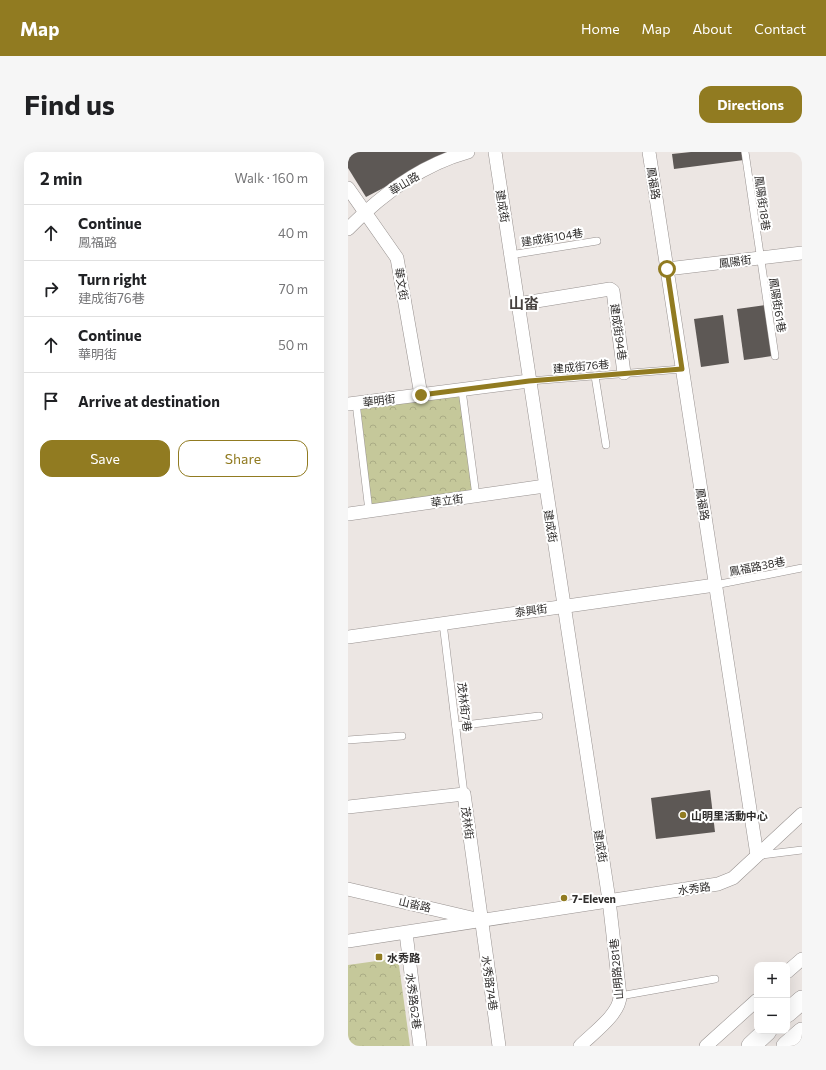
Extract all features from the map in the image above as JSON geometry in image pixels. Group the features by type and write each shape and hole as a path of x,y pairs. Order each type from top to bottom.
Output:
{"street":[{"name":"華山路","path":"348,229 381,197 406,180 455,156 468,152"},
{"name":"建成街","path":"495,152 609,900"},
{"name":"鳳福路","path":"649,152 756,855"},
{"name":"華文街","path":"348,188 397,258 421,395"},
{"name":"鳳陽街","path":"667,269 802,253"},
{"name":"建成街94巷","path":"518,304 610,289 613,291 624,374"},
{"name":"華明街","path":"352,404 529,381"},
{"name":"華立街","path":"348,514 545,486"},
{"name":"泰興街","path":"348,637 563,605 715,585"},
{"name":"茂林街","path":"348,807 464,794 481,920"},
{"name":"水秀路","path":"348,941 718,884 732,878 802,814"},
{"name":"山畓路","path":"348,889 481,920"},
{"name":"山明路281巷","path":"580,1046 615,1011 620,1004 609,900"},
{"name":"水秀路74巷","path":"481,920 499,1046"},
{"name":"水秀路62巷","path":"406,933 420,1046"},
{"path":"790,969 802,959"},
{"path":"790,1010 802,1000"},
{"path":"706,1046 754,1003"},
{"path":"786,1046 802,1032"},
{"path":"751,1046 764,1034"}],"lane":[{"name":"鳳陽街18巷","path":"745,152 760,258"},
{"name":"建成街104巷","path":"510,255 597,241"},
{"name":"鳳陽街61巷","path":"760,258 775,356"},
{"name":"建成街76巷","path":"529,381 682,369"},
{"path":"595,376 606,444"},
{"path":"462,390 476,496"},
{"path":"352,404 369,511"},
{"name":"鳳福路38巷","path":"715,585 802,568"},
{"name":"茂林街7巷","path":"443,623 464,794"},
{"path":"456,726 539,716"},
{"path":"348,740 402,736"},
{"path":"756,855 802,850"},
{"path":"620,996 714,979"}],"green space":[{"path":"459,393 473,494 372,507 360,406"},
{"path":"398,958 410,1046 348,1046 348,965"}],"building":[{"path":"348,152 452,152 366,197 348,168"},
{"path":"691,152 743,152 744,160 674,169 672,154"},
{"path":"765,305 772,356 744,360 737,309"},
{"path":"723,315 729,363 701,367 694,319"},
{"name":"山明里活動中心","path":"710,790 715,832 656,839 651,798"}],"place":[{"name":"山明里活動中心","path":"683,815"},
{"name":"7-Eleven","path":"564,898"},
{"name":"水秀路","path":"379,957"}],"district":[{"name":"山畓","path":"524,303"}],"route":[{"path":"421,395 529,381 682,369 667,269"}]}
